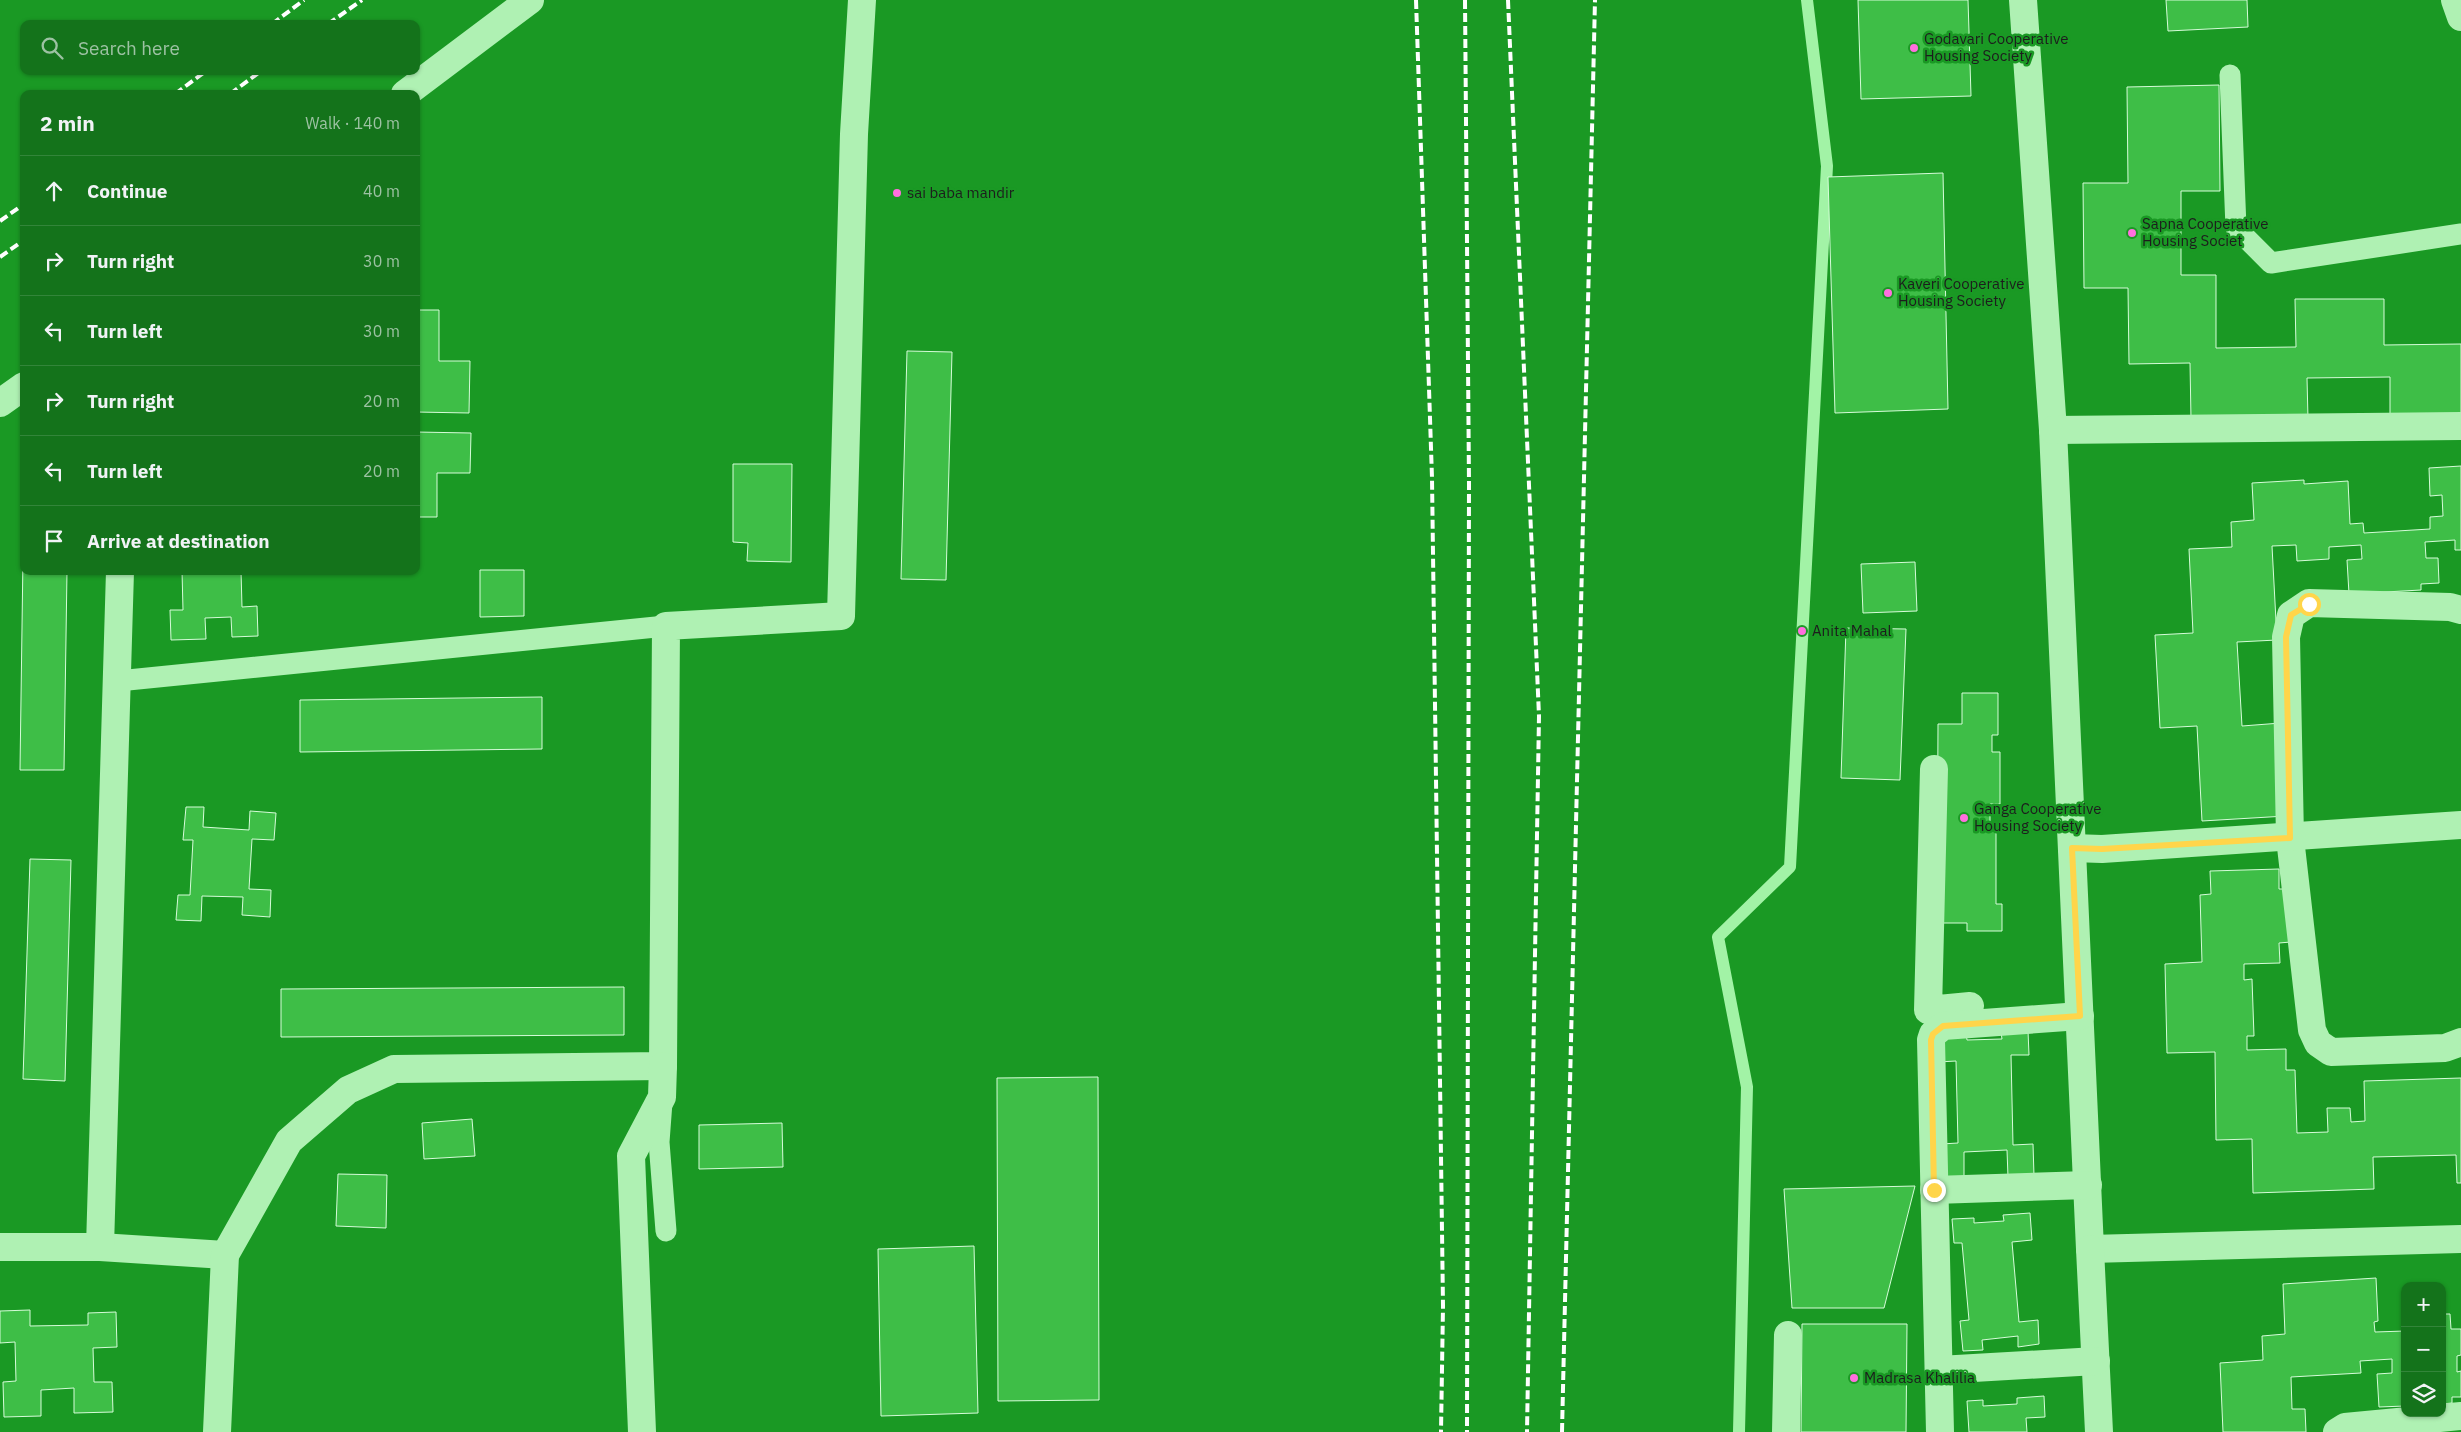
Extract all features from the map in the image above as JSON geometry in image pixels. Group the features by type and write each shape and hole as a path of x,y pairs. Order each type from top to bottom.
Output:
{"street":[{"path":"410,90 530,0"},
{"path":"642,1432 631,1156 662,1097 666,626 841,616 854,134 862,0"},
{"path":"2023,0 2053,430 2099,1432"},
{"path":"2455,0 2461,17"},
{"path":"0,403 20,389"},
{"path":"2053,430 2461,426"},
{"path":"100,1247 120,575"},
{"path":"2461,610 2450,607 2309,604 2291,615 2286,637 2290,838 2312,1030 2318,1043 2331,1052 2445,1048 2461,1042"},
{"path":"1934,769 1928,1010 2080,1007"},
{"path":"2072,848 2102,849 2290,838 2461,825"},
{"path":"1940,1432 1931,1040 1933,1034 1943,1026 2080,1007"},
{"path":"217,1432 225,1255 290,1141 348,1090 394,1069 663,1066"},
{"path":"1934,1190 2088,1185"},
{"path":"2090,1249 2461,1240"},
{"path":"0,1247 100,1247 225,1255"},
{"path":"1786,1432 1788,1335"},
{"path":"1939,1370 2096,1361"},
{"path":"2337,1432 2345,1426 2461,1416"}],"lane":[{"path":"2230,75 2236,228 2270,263 2461,234"},
{"path":"118,681 666,626"},
{"path":"662,1097 659,1142 666,1231"}],"building":[{"name":"Godavari Cooperative Housing Society","path":"1858,0 1968,0 1971,96 1861,99"},
{"path":"2166,0 2247,0 2248,27 2168,31"},
{"name":"Sapna Cooperative Housing Societ","path":"2219,85 2220,191 2181,191 2181,275 2216,275 2216,348 2296,347 2295,299 2384,299 2384,345 2461,344 2461,416 2390,416 2390,377 2307,378 2308,419 2191,419 2190,363 2129,364 2128,288 2084,288 2083,183 2128,183 2127,87"},
{"name":"Kaveri Cooperative Housing Society","path":"1943,173 1948,409 1835,413 1828,177"},
{"path":"420,310 439,310 439,361 470,361 469,413 420,412"},
{"path":"907,351 952,352 946,580 901,579"},
{"path":"420,432 471,433 470,473 437,473 437,517 420,517"},
{"path":"733,464 792,464 791,562 747,561 748,543 733,542"},
{"path":"2461,466 2461,550 2455,550 2455,540 2425,542 2426,558 2438,558 2439,583 2421,584 2421,590 2349,594 2347,560 2362,559 2361,545 2329,547 2329,559 2297,561 2296,545 2272,546 2277,640 2237,642 2242,726 2281,723 2286,816 2202,821 2197,726 2160,728 2155,635 2193,633 2189,549 2232,547 2231,522 2254,520 2252,483 2304,480 2304,484 2348,481 2350,524 2363,523 2364,533 2430,529 2430,517 2443,516 2442,495 2430,496 2429,468"},
{"path":"1915,562 1917,611 1863,613 1861,564"},
{"path":"480,570 524,570 524,616 480,617"},
{"path":"23,575 67,575 64,770 20,770"},
{"path":"182,575 241,575 242,607 257,606 258,636 232,637 231,617 205,618 206,639 171,640 170,610 183,610"},
{"path":"1846,628 1906,629 1900,780 1841,778"},
{"name":"Ganga Cooperative Housing Society","path":"1962,693 1998,693 1998,735 1992,735 1992,752 2000,752 2000,804 1990,804 1990,831 1996,831 1996,904 2002,904 2002,931 1967,931 1967,923 1937,923 1938,724 1962,724"},
{"path":"542,697 542,749 300,752 300,700"},
{"path":"186,807 204,807 203,827 249,830 250,811 276,813 274,840 252,839 249,889 271,890 270,917 242,915 243,897 202,896 201,921 176,920 178,895 190,895 193,840 183,840"},
{"path":"30,859 71,860 65,1081 23,1079"},
{"path":"2279,869 2279,889 2290,889 2291,942 2279,943 2280,963 2244,964 2244,980 2252,979 2254,1036 2247,1036 2247,1050 2286,1049 2286,1070 2295,1070 2297,1133 2328,1132 2327,1108 2350,1108 2351,1122 2365,1121 2364,1081 2461,1078 2461,1183 2457,1183 2456,1155 2373,1157 2374,1189 2253,1193 2252,1139 2216,1140 2215,1052 2167,1053 2165,964 2202,962 2200,895 2211,894 2210,871"},
{"path":"624,987 624,1035 281,1037 281,989"},
{"path":"2028,1031 2029,1055 2011,1055 2013,1145 2033,1144 2034,1176 2008,1177 2007,1150 1964,1152 1964,1178 1942,1179 1941,1144 1958,1143 1956,1061 1938,1062 1938,1034 1966,1033 1967,1040 2002,1039 2001,1032"},
{"path":"1098,1077 1099,1400 998,1401 997,1078"},
{"path":"472,1119 475,1156 424,1159 422,1123"},
{"path":"782,1123 783,1167 699,1169 699,1125"},
{"path":"338,1174 387,1175 386,1228 336,1226"},
{"path":"1915,1186 1884,1308 1792,1308 1784,1189"},
{"path":"2030,1213 2032,1240 2012,1242 2019,1322 2038,1320 2039,1344 2018,1347 2018,1336 1982,1340 1983,1350 1963,1351 1960,1321 1969,1320 1962,1243 1954,1243 1952,1219 1974,1218 1974,1223 2004,1221 2003,1215"},
{"path":"974,1246 978,1413 881,1416 878,1249"},
{"path":"2376,1278 2378,1321 2374,1322 2375,1332 2401,1331 2401,1406 2379,1407 2377,1374 2392,1373 2392,1359 2360,1361 2361,1373 2291,1377 2292,1409 2305,1409 2306,1432 2223,1432 2220,1363 2263,1360 2262,1336 2285,1334 2283,1284"},
{"path":"30,1310 30,1326 88,1325 88,1313 116,1312 117,1347 93,1348 94,1382 112,1382 113,1412 74,1413 74,1388 41,1390 41,1416 4,1417 3,1382 16,1381 15,1342 0,1343 0,1311"},
{"path":"2446,1314 2450,1314 2451,1329 2461,1329 2461,1355 2457,1356 2457,1372 2461,1371 2461,1397 2452,1397 2452,1403 2446,1404"},
{"name":"Madrasa Khalilia","path":"1802,1324 1907,1324 1906,1432 1801,1432"},
{"path":"2044,1396 2045,1417 2026,1418 2027,1432 1969,1432 1967,1401 1983,1400 1983,1406 2017,1404 2017,1398"}],"waterway":[{"path":"1739,1432 1747,1087 1718,937 1790,867 1827,166 1807,0"}],"railway":[{"path":"277,20 304,0"},
{"path":"334,20 362,0"},
{"path":"1416,0 1432,478 1443,1306 1441,1432"},
{"path":"1465,0 1469,484 1467,1432"},
{"path":"1508,0 1539,716 1527,1432"},
{"path":"1562,1432 1595,0"},
{"path":"180,90 201,75"},
{"path":"235,90 256,75"},
{"path":"0,221 20,207"},
{"path":"0,257 20,243"}],"place":[{"name":"Godavari Cooperative Housing Society","path":"1914,48"},
{"name":"sai baba mandir","path":"897,193"},
{"name":"Sapna Cooperative Housing Societ","path":"2132,233"},
{"name":"Kaveri Cooperative Housing Society","path":"1888,293"},
{"name":"Anita Mahal","path":"1802,631"},
{"name":"Ganga Cooperative Housing Society","path":"1964,818"},
{"name":"Madrasa Khalilia","path":"1854,1378"}],"route":[{"path":"1934,1190 1931,1040 1937,1029 1943,1026 2080,1016 2072,848 2102,849 2290,838 2286,637 2291,615 2309,604"}]}
